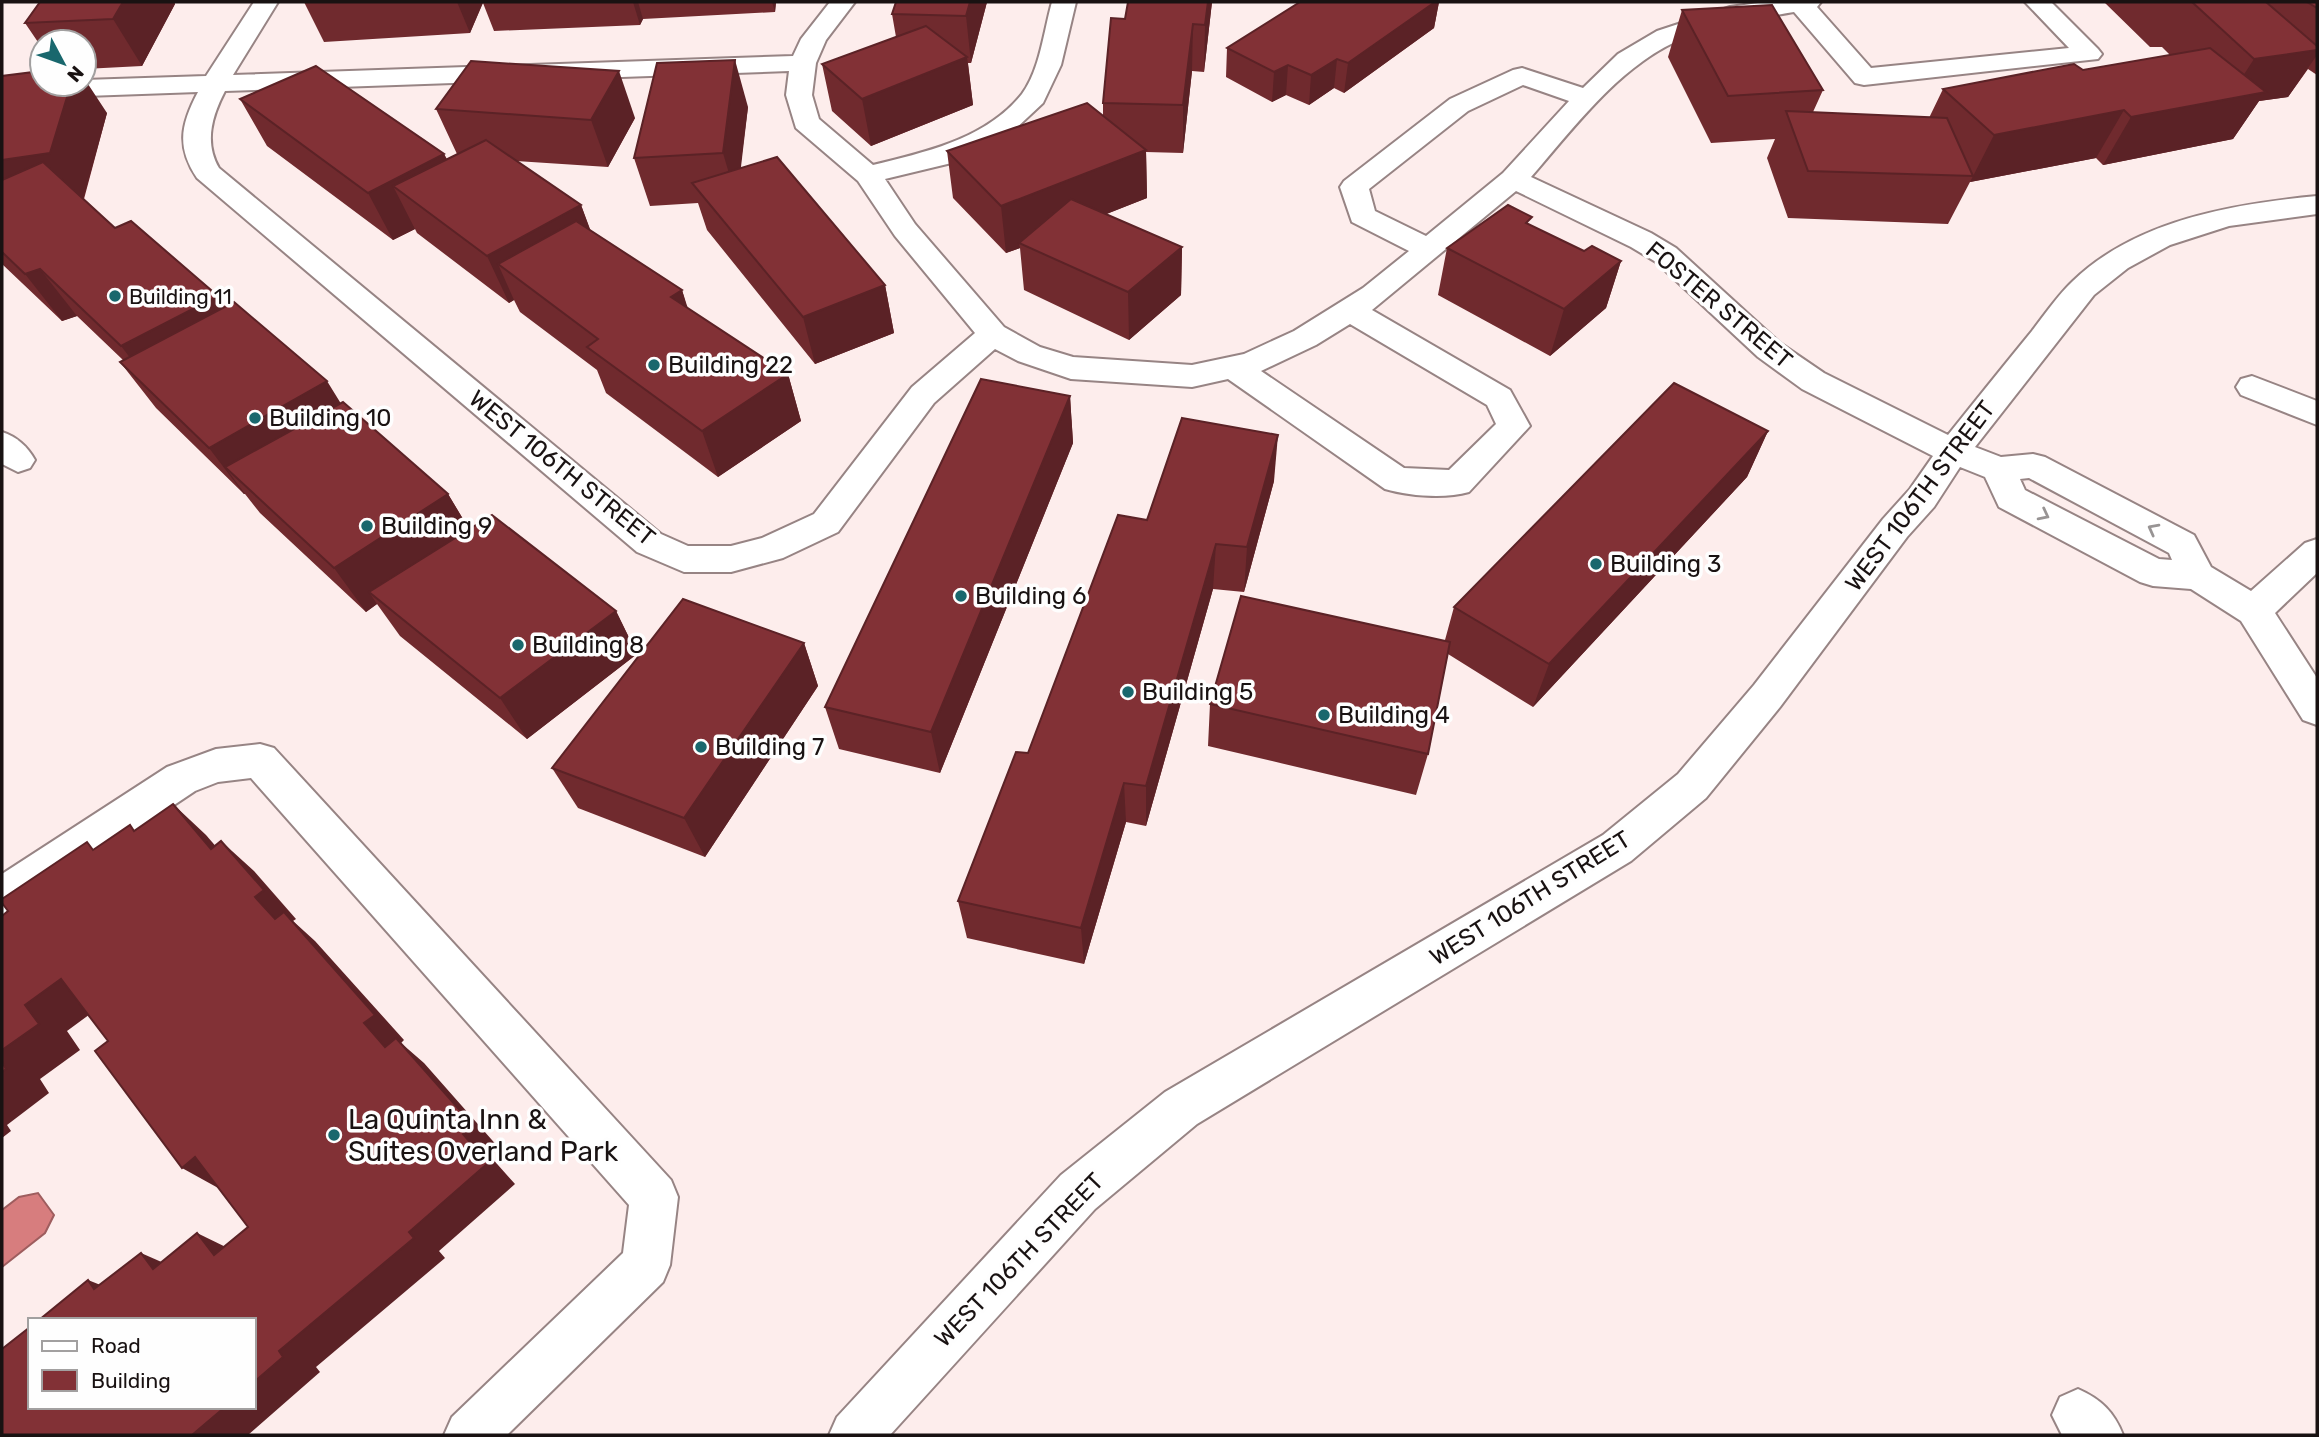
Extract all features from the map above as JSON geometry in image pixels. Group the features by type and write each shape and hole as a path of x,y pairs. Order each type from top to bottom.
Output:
{"street":[{"name":"WEST 106TH STREET","path":"266,2 213,85 196,135 197,151 207,172 649,543 684,559 731,559 771,549 826,523 923,395 993,334"},
{"path":"843,2 814,39 803,63 799,96 806,122 868,175 905,230 993,334 1029,354 1071,368 1192,376 1252,363 1305,338 1374,295 1513,179 1627,60 1666,36 1730,15 1809,2"},
{"path":"868,175 954,154 1002,126 1034,96 1048,65 1064,2"},
{"path":"1800,3 1864,77 2089,54 2037,2"},
{"path":"2,91 803,63"},
{"path":"1429,249 1362,216 1354,187 1460,105 1522,76 1587,99"},
{"name":"FOSTER STREET","path":"1513,179 1641,240 1667,256 1769,350 1813,381 1952,452 1999,469 2011,498 2153,572 2197,576 2254,611 2317,709"},
{"name":"WEST 106TH STREET","path":"855,1435 1079,1192 1181,1108 1616,848 1692,786 1767,696 1895,528 1922,498 1952,452 2083,288 2117,261 2160,239 2252,212 2315,205"},
{"path":"1233,367 1396,480 1457,483 1514,426 1499,398 1349,310"},
{"path":"2252,387 2317,414"},
{"path":"2254,611 2317,552"},
{"path":"2,897 181,779 216,766 260,760 654,1197 646,1265 470,1435"}],"shaded area":[{"path":"38,1193 54,1215 45,1233 2,1267 2,1210 19,1197"}],"building":[{"path":"40,2 123,2 113,19 25,23"},
{"path":"896,2 970,2 966,16 892,14"},
{"path":"1128,2 1208,2 1205,25 1193,24 1183,105 1103,103 1111,18 1125,19"},
{"path":"1300,2 1435,2 1348,63 1337,59 1311,75 1288,65 1274,72 1227,48"},
{"path":"2192,2 2266,2 2317,46 2317,50 2254,59"},
{"path":"1772,5 1823,90 1728,96 1682,10"},
{"path":"926,26 967,57 862,99 822,64"},
{"path":"2210,48 2266,92 2131,117 2124,110 1994,135 1943,89 2074,64 2083,70"},
{"path":"735,60 723,153 634,158 657,63"},
{"path":"471,61 619,71 591,120 436,109"},
{"path":"316,66 444,154 368,193 240,99"},
{"path":"28,73 28,98 67,98 50,153 2,160 2,76"},
{"path":"1087,103 1146,150 1001,206 947,151"},
{"path":"1786,111 1947,118 1973,176 1808,171"},
{"path":"486,140 581,205 487,256 393,186"},
{"path":"777,157 885,285 803,317 692,183"},
{"path":"43,162 115,228 131,221 218,296 121,346 40,269 25,274 2,252 2,180"},
{"path":"1071,199 1182,247 1128,292 1019,243"},
{"path":"1508,205 1532,217 1526,223 1584,251 1592,246 1621,261 1564,309 1447,248"},
{"path":"576,221 682,290 671,297 788,374 702,431 587,347 598,339 498,264"},
{"path":"234,302 327,381 209,448 120,362"},
{"name":"Building 6","path":"981,379 1070,396 931,732 825,707"},
{"name":"Building 3","path":"1674,383 1768,431 1549,664 1454,607"},
{"path":"343,402 448,494 334,568 225,467"},
{"name":"Building 5","path":"1182,418 1278,435 1247,547 1216,544 1146,786 1124,783 1081,928 958,901 1016,752 1028,753 1118,515 1147,520"},
{"path":"492,515 616,611 500,698 369,592"},
{"path":"1241,596 1450,642 1428,754 1210,704"},
{"path":"683,599 804,643 684,818 552,768"},
{"name":"La Quinta Inn & Suites Overland Park","path":"173,804 211,849 221,841 264,890 255,897 275,919 284,912 375,1015 364,1023 385,1047 396,1038 473,1125 463,1134 488,1163 409,1232 414,1238 279,1351 283,1357 256,1380 256,1318 41,1318 88,1280 94,1289 141,1253 153,1269 197,1233 214,1255 248,1227 195,1157 182,1168 95,1051 108,1041 61,979 25,1005 39,1024 2,1050 2,916 8,911 2,899 87,842 93,850 130,825 134,831"},
{"path":"28,1329 28,1409 223,1409 192,1435 2,1435 2,1349"}],"place":[{"name":"Building 11","path":"115,296"},
{"name":"Building 22","path":"654,365"},
{"name":"Building 10","path":"255,418"},
{"name":"Building 9","path":"367,526"},
{"name":"Building 3","path":"1596,564"},
{"name":"Building 6","path":"961,596"},
{"name":"Building 8","path":"518,645"},
{"name":"Building 5","path":"1128,692"},
{"name":"Building 4","path":"1324,715"},
{"name":"Building 7","path":"701,747"},
{"name":"La Quinta Inn & Suites Overland Park","path":"334,1135"}]}
